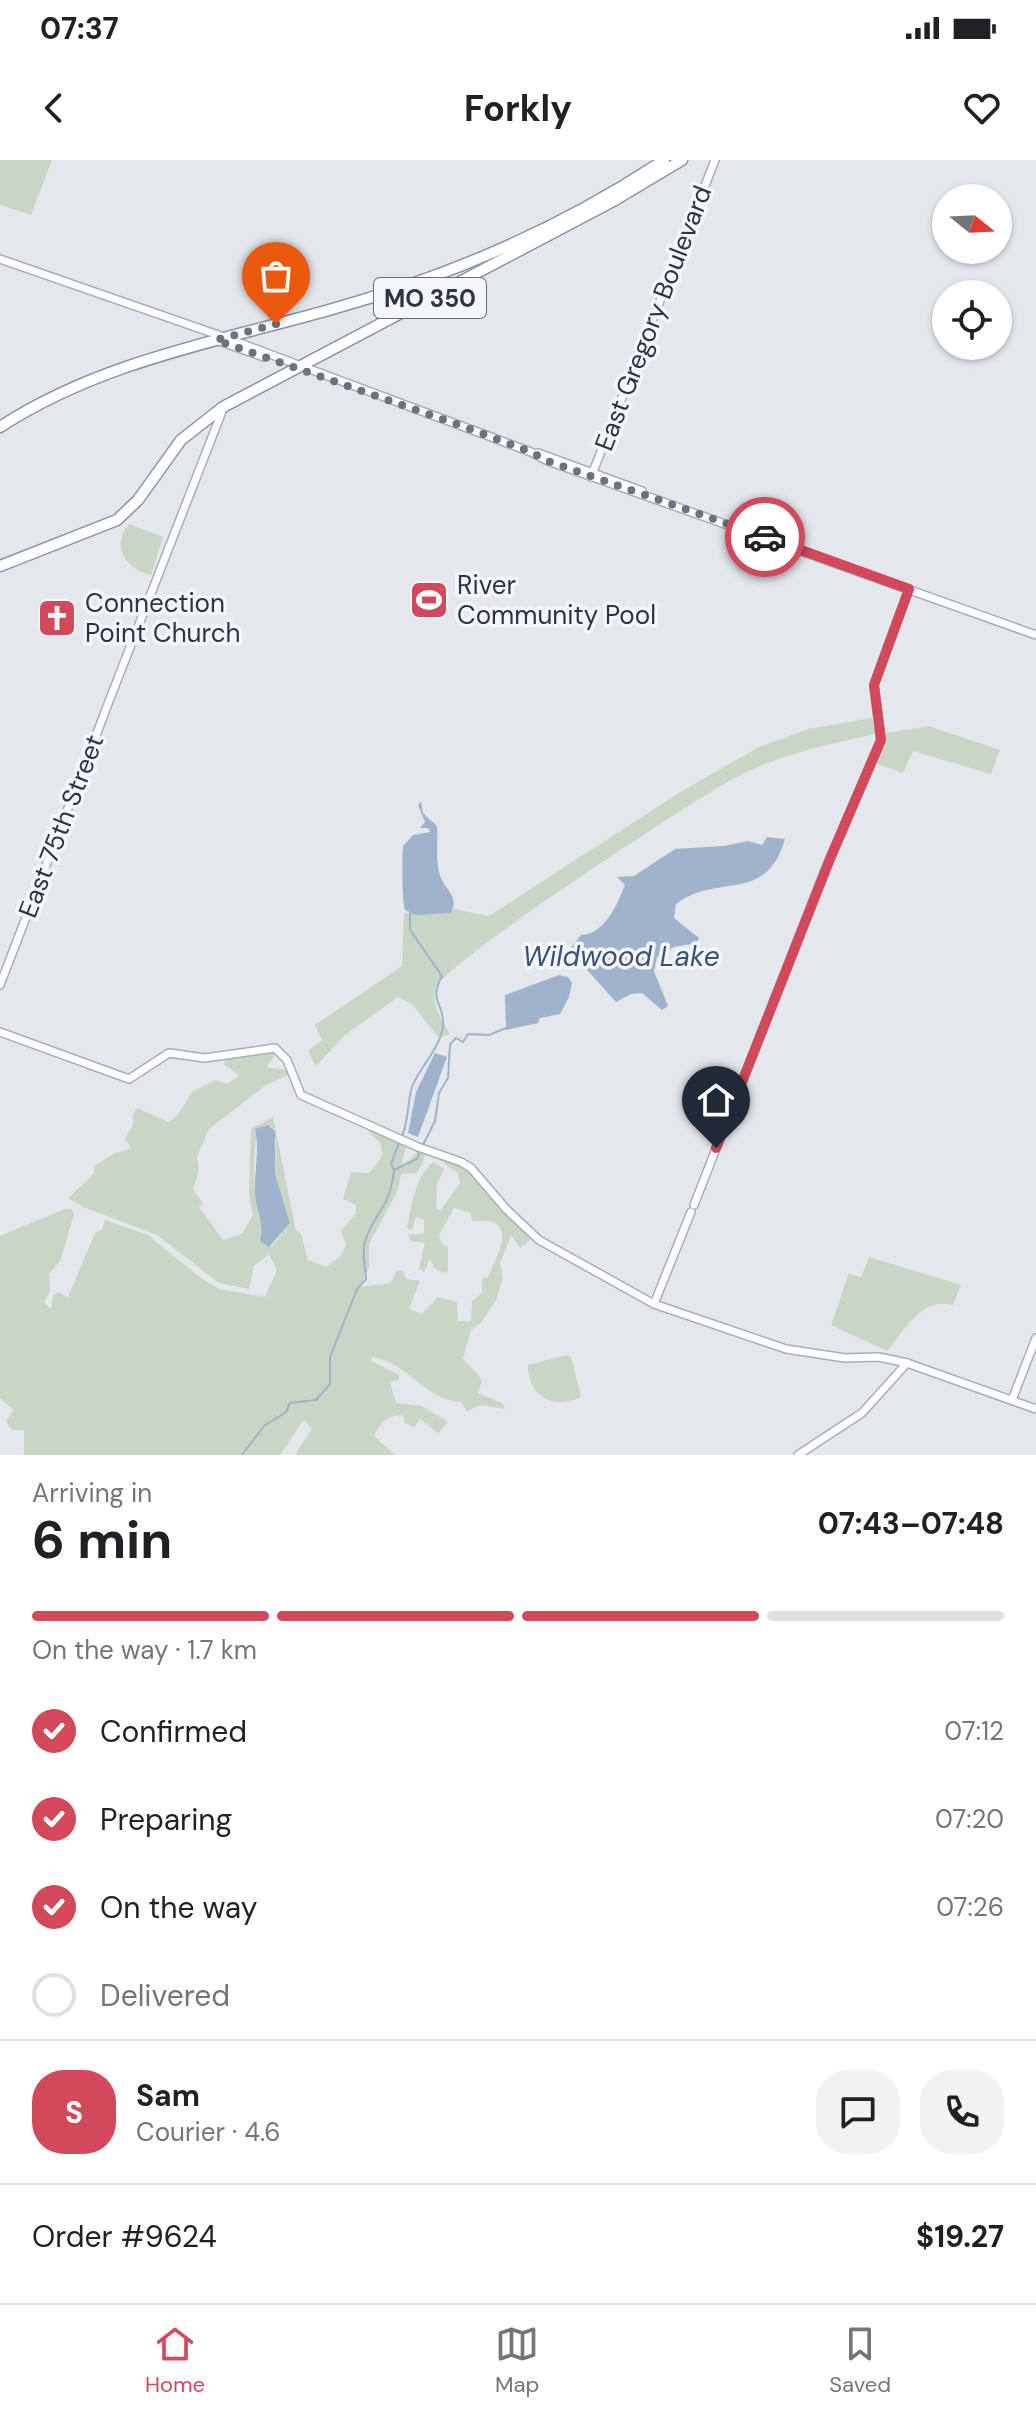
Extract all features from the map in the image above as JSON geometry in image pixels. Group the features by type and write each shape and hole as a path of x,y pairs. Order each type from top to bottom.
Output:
{"highway":[{"name":"MO 350","path":"0,427 41,402 93,378 198,338 220,338 361,301 467,263 578,211 664,160"},
{"name":"MO 350","path":"0,566 117,520 138,500 186,435 223,407 642,186 682,160"},
{"path":"315,359 317,371"}],"street":[{"name":"East Gregory Boulevard","path":"592,474 715,160"},
{"path":"0,259 1036,635"},
{"path":"177,323 198,338"},
{"path":"299,367 317,371 333,380"},
{"name":"East 75th Street","path":"0,985 194,489 223,407"},
{"path":"654,1304 830,859 881,740 874,685 909,589"},
{"path":"0,1032 129,1079 169,1053 205,1058 277,1049 287,1060 301,1095 418,1147 461,1162 471,1168 507,1210 539,1240 654,1304 786,1349 845,1358 879,1357 907,1363 1036,1409"},
{"path":"1012,1400 1036,1338"},
{"path":"798,1455 862,1413 907,1363"}],"green space":[{"path":"0,160 52,160 31,215 0,205"},
{"path":"129,524 163,537 151,575 134,568 124,556 121,540"},
{"path":"872,718 875,734 783,757 731,780 623,849 479,949 435,989 436,1007 450,1034 439,1038 412,1004 398,997 345,1035 316,1066 308,1051 322,1040 315,1025 402,966 404,913 451,913 454,909 489,916 682,791 759,747 808,729"},
{"path":"929,726 1000,750 991,774 913,751 903,773 874,763 887,733"},
{"path":"268,1051 274,1053 274,1057 266,1067 287,1070 288,1075 266,1085 209,1129 197,1156 199,1171 193,1189 203,1204 199,1207 223,1240 242,1234 253,1215 249,1195 251,1129 273,1117 296,1231 301,1233 308,1260 326,1267 340,1257 346,1245 341,1231 356,1214 356,1205 343,1199 351,1172 369,1173 382,1157 381,1144 370,1133 372,1129 406,1146 402,1163 419,1150 425,1153 423,1164 416,1173 401,1174 398,1190 369,1244 369,1268 360,1287 391,1283 396,1271 403,1271 406,1279 420,1281 409,1309 422,1314 438,1297 457,1302 458,1321 471,1321 472,1301 482,1293 482,1279 488,1277 502,1239 499,1226 493,1222 472,1221 471,1213 454,1208 439,1235 441,1243 448,1247 448,1271 443,1273 434,1267 430,1259 424,1272 419,1269 425,1243 411,1241 408,1235 424,1233 424,1220 416,1217 412,1230 407,1228 418,1184 433,1162 444,1169 437,1184 436,1208 440,1211 460,1183 458,1173 444,1163 446,1159 471,1172 523,1228 530,1240 520,1248 511,1235 500,1263 503,1278 496,1300 481,1323 471,1330 463,1358 482,1381 478,1393 502,1403 505,1409 479,1405 467,1412 461,1402 436,1395 395,1365 372,1357 371,1361 399,1375 399,1380 390,1382 396,1403 422,1406 448,1422 438,1433 420,1419 414,1427 405,1423 403,1415 385,1421 374,1436 395,1455 295,1455 312,1429 304,1419 280,1455 24,1455 24,1430 12,1430 6,1421 14,1410 0,1398 0,1236 65,1209 72,1209 74,1215 60,1261 49,1274 50,1292 44,1302 51,1309 53,1296 58,1292 68,1297 95,1233 102,1230 105,1220 148,1235 219,1289 265,1297 277,1270 269,1254 254,1266 249,1289 219,1283 157,1235 83,1207 68,1198 94,1174 94,1166 115,1153 131,1149 125,1139 134,1123 132,1116 137,1108 168,1122 177,1116 192,1092 216,1080 227,1084 239,1076 224,1064 225,1059","holes":["271,1125 276,1140 275,1174 290,1223 271,1247 260,1223 254,1157 258,1129"]},
{"path":"869,1257 961,1285 953,1305 942,1304 923,1310 887,1351 831,1325 849,1273 861,1278"},
{"path":"567,1355 571,1357 581,1397 561,1402 544,1398 532,1386 528,1365"}],"water":[{"path":"421,801 423,813 437,826 438,866 453,898 451,913 416,915 405,910 403,846 413,835 430,832 428,828 420,828 425,822 418,805"},
{"name":"Wildwood Lake","path":"767,837 785,839 777,859 766,872 753,880 708,890 676,904 674,918 699,938 697,943 674,947 657,957 654,971 668,1006 662,1010 642,993 631,994 616,1002 569,950 581,935 597,930 609,917 625,885 617,877 634,876 675,849 748,841 762,845"},
{"path":"559,975 568,977 572,983 560,1014 506,1030 505,995"},
{"path":"435,1053 447,1057 418,1137 408,1133 416,1092"},
{"path":"269,1125 275,1132 275,1174 290,1223 269,1247 260,1241 255,1198 255,1129"}],"waterway":[{"path":"402,1136 412,1087 439,1041 443,1024 436,997 442,976 410,930 410,913"},
{"path":"423,1145 435,1121 439,1093 448,1078 450,1044 456,1038 463,1042 468,1034 489,1035 506,1028"},
{"path":"394,1170 391,1164 399,1143"},
{"path":"242,1455 264,1426 286,1412 290,1403 316,1400 330,1384 330,1357 357,1289 366,1279 365,1241 386,1202 394,1170 417,1159 419,1153"}],"way so far":[{"path":"276,324 216,340 765,537"}],"place":[{"name":"River Community Pool","path":"429,600"},
{"name":"Connection Point Church","path":"57,618"}],"route":[{"path":"716,1148 830,859 881,740 874,685 909,589 765,537"}]}
